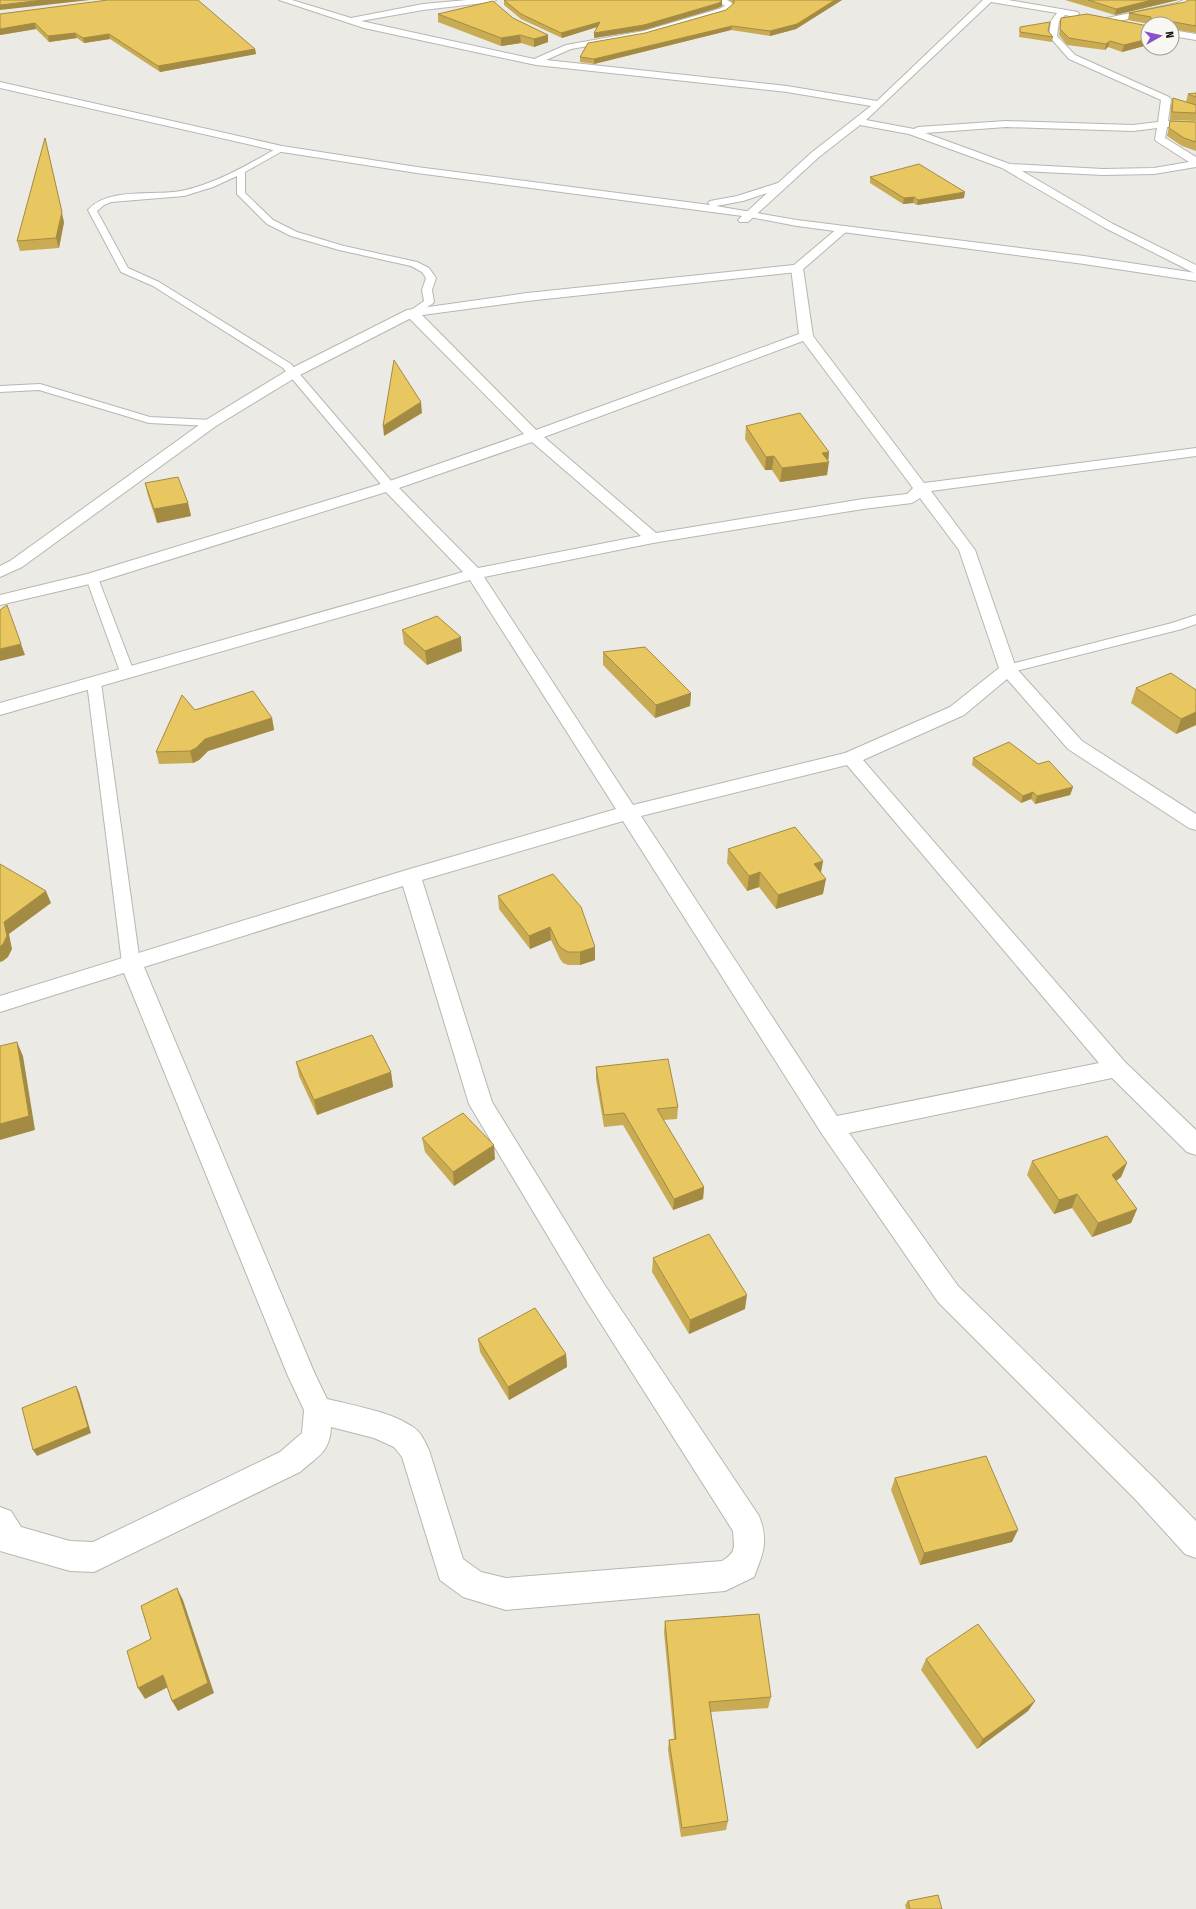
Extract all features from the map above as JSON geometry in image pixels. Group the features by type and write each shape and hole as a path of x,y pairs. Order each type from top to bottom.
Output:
{"street":[{"path":"282,0 367,26 536,62 787,89 880,104"},
{"path":"349,21 423,7 492,0 500,8"},
{"path":"536,62 569,47 657,30 722,11 729,7 729,5 720,0"},
{"path":"747,217 815,155 880,104 988,0"},
{"path":"993,0 1086,16"},
{"path":"1133,25 1106,20 1180,5 1191,0"},
{"path":"1063,12 1055,21 1053,36 1072,57 1178,104"},
{"path":"1180,34 1196,37"},
{"path":"555,41 569,47"},
{"path":"0,85 282,149 417,170 676,204 747,217"},
{"path":"1160,140 1166,99"},
{"path":"859,122 911,131 1006,166 1109,226 1196,272"},
{"path":"911,131 1006,124 1133,128 1163,124 1196,126"},
{"path":"1160,140 1196,133"},
{"path":"1160,140 1196,163"},
{"path":"1006,166 1102,172 1154,171 1196,163"},
{"path":"417,170 446,178 502,187 1196,272"},
{"path":"676,204 714,202 739,198 781,185"},
{"path":"0,572 16,564 211,423 293,373 412,313 527,297 796,268 843,229"},
{"path":"796,268 806,336 922,488 967,550 1008,669 1075,745 1196,823"},
{"path":"412,313 534,436 653,538"},
{"path":"0,600 92,578 389,486 534,436 806,336"},
{"path":"0,709 474,574 653,538 912,498 922,488 1196,452"},
{"path":"389,486 474,574 630,812 832,1126 948,1294 1145,1489 1196,1543"},
{"path":"0,1004 410,876 630,812 851,758 957,711 1008,669"},
{"path":"851,758 1116,1068 1196,1145"},
{"path":"318,1410 377,1425 404,1437 414,1450 451,1569 474,1586 506,1594 725,1576 743,1566 749,1552 748,1527 595,1292 481,1104 410,876"},
{"path":"0,1522 11,1540 70,1556 94,1557 290,1462 316,1439 318,1410 302,1376 131,963"},
{"path":"832,1126 1116,1068"}],"lane":[{"path":"282,149 241,171 206,187 182,193 102,202 92,210 124,270 156,284 287,366 389,486"},
{"path":"241,171 241,194 270,222 294,234 342,248 414,264 426,270 431,278 427,290 429,302 412,313"},
{"path":"0,389 40,387 149,420 211,423"},
{"path":"92,578 128,672"},
{"path":"1008,669 1177,626 1196,619"},
{"path":"94,683 131,963"}],"building":[{"path":"0,0 43,0 0,5"},
{"path":"108,0 198,0 255,49 158,66 109,34 83,38 75,33 48,36 35,23 0,29 0,14"},
{"path":"504,0 722,1 644,25 594,33 600,22 561,33 521,14"},
{"path":"734,0 835,0 797,24 770,31 732,26 594,59 580,57 588,43 645,33 726,10 734,3"},
{"path":"1088,0 1152,0 1116,9"},
{"path":"1188,0 1196,0 1196,26 1180,23 1180,16 1146,16 1129,13 1185,2"},
{"path":"493,1 513,18 548,35 534,39 520,35 501,38 438,14"},
{"path":"1087,14 1140,24 1140,41 1124,45 1110,41 1106,44 1069,38 1060,29 1061,18"},
{"path":"1050,22 1048,31 1053,37 1020,32 1020,27"},
{"path":"1196,93 1196,97 1188,94"},
{"path":"1173,98 1196,105 1196,113 1172,112"},
{"path":"1170,121 1196,122 1196,142 1184,138 1169,128"},
{"path":"45,138 62,212 56,238 17,241"},
{"path":"919,164 965,192 918,200 914,197 904,198 870,177"},
{"path":"394,360 421,402 383,426"},
{"path":"800,413 829,452 822,453 829,462 782,468 774,456 766,457 746,426"},
{"path":"178,477 188,503 154,509 145,483"},
{"path":"7,605 21,644 0,649 0,610"},
{"path":"437,616 461,637 425,651 402,630"},
{"path":"645,647 691,693 656,705 603,652"},
{"path":"1171,673 1196,690 1196,712 1181,719 1136,688"},
{"path":"253,691 272,718 205,739 196,748 190,751 156,752 182,695 195,710"},
{"path":"1009,742 1038,764 1049,761 1073,787 1037,796 1033,792 1023,796 973,758"},
{"path":"795,827 823,861 814,864 826,879 778,895 760,872 749,876 728,849"},
{"path":"0,864 46,891 4,922 7,936 0,947"},
{"path":"553,874 581,907 595,947 580,952 568,952 559,946 550,927 529,936 498,896"},
{"path":"372,1035 391,1072 314,1100 296,1062"},
{"path":"17,1042 29,1116 0,1124 0,1046"},
{"path":"668,1059 678,1107 657,1109 704,1187 674,1199 624,1113 604,1115 596,1067"},
{"path":"463,1113 494,1145 453,1172 422,1138"},
{"path":"1107,1136 1127,1163 1112,1175 1137,1209 1098,1223 1077,1194 1059,1200 1032,1161"},
{"path":"709,1234 747,1295 690,1320 653,1258"},
{"path":"535,1308 566,1354 508,1387 478,1339"},
{"path":"76,1386 88,1427 33,1450 22,1408"},
{"path":"986,1456 1018,1530 924,1553 895,1478"},
{"path":"177,1588 208,1683 172,1701 163,1675 138,1688 127,1651 151,1639 141,1606"},
{"path":"759,1614 771,1697 709,1702 728,1821 682,1828 669,1740 676,1739 665,1621"},
{"path":"978,1624 1035,1701 983,1739 926,1659"},
{"path":"938,1895 942,1909 910,1909 908,1901"}]}
